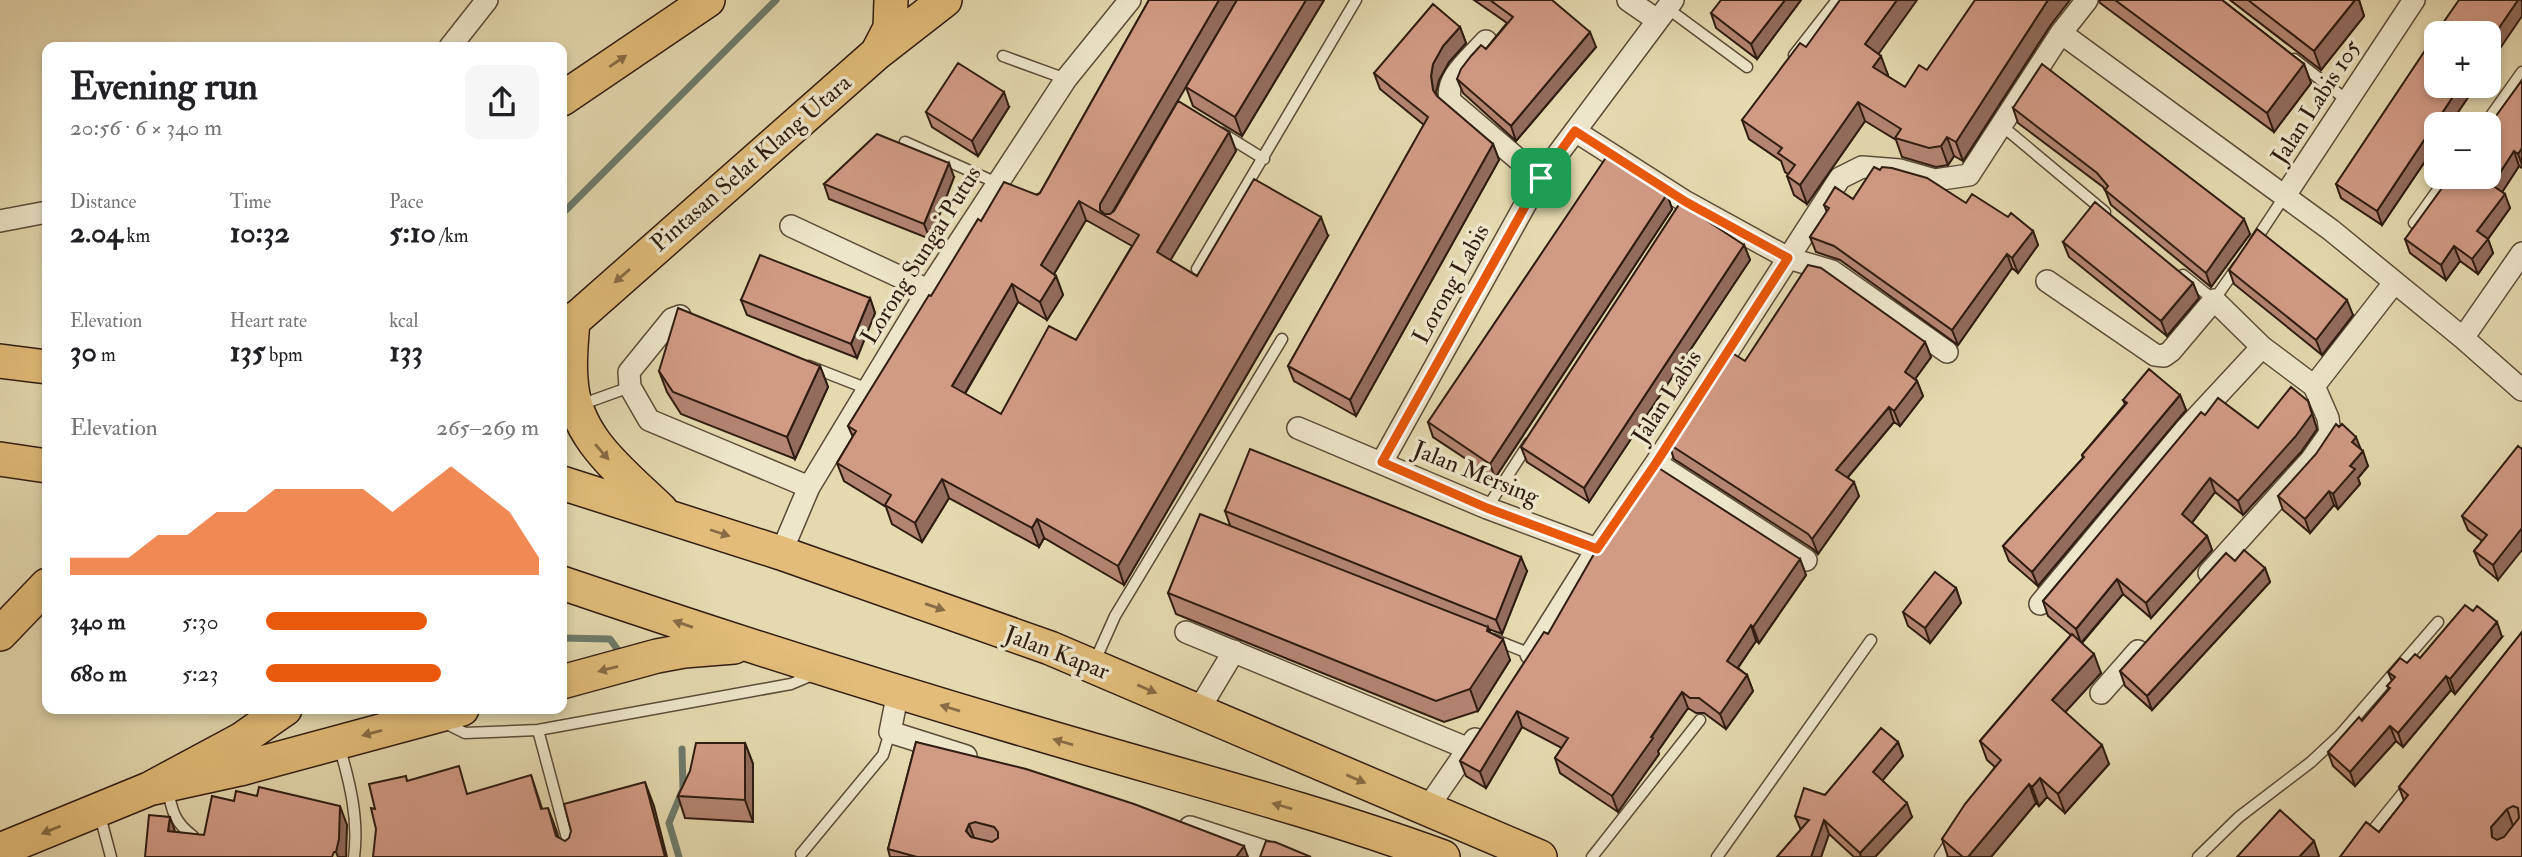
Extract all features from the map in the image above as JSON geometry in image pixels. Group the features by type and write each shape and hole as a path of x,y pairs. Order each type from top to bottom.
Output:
{"highway":[{"path":"567,96 708,0"},
{"path":"877,53 890,28 891,0"},
{"name":"Pintasan Selat Klang Utara","path":"568,325 877,53 945,0"},
{"path":"568,325 570,379 575,407 584,430 601,453 669,517"},
{"path":"0,453 42,449"},
{"path":"0,459 42,465"},
{"name":"Jalan Kapar","path":"570,490 669,517 782,553 1050,648 1540,857"},
{"path":"567,585 824,670 1371,831 1423,854"},
{"path":"0,634 42,590"},
{"path":"567,681 657,656 747,646"},
{"path":"158,787 242,739 278,714"},
{"path":"0,850 158,787 443,714"}],"street":[{"path":"454,42 487,0"},
{"name":"Lorong Sungai Putus","path":"782,553 809,487 928,290 1066,79 1130,0"},
{"path":"1628,0 1665,9"},
{"name":"Jalan Labis","path":"1517,675 1840,178 1862,167 1900,170 1935,180 1969,175 2061,33 2087,0"},
{"name":"Jalan Labis 105","path":"2284,197 2414,0"},
{"name":"Lorong Labis","path":"1382,462 1541,178 1665,9"},
{"path":"2061,33 2331,230 2522,390"},
{"path":"1486,41 1451,83 1448,94 1451,103 1541,178"},
{"path":"1575,131 1683,208 1788,258 1832,271 1947,352"},
{"path":"0,221 42,213"},
{"path":"791,226 928,290"},
{"path":"2463,338 2522,253"},
{"path":"2047,281 2155,355 2164,356 2171,351 2214,300 2262,347 2314,386 2323,404 2330,433 2322,448 2192,592"},
{"path":"2314,386 2394,283"},
{"path":"686,319 673,319 629,372 630,387 649,421 809,487"},
{"path":"2040,604 2184,431 2262,347"},
{"name":"Jalan Mersing","path":"1298,428 1487,508 1597,549"},
{"path":"1656,463 1806,560"},
{"path":"1186,632 1469,749"},
{"path":"2101,693 2156,632"},
{"path":"1198,711 1234,652"},
{"path":"898,692 890,732 982,761"},
{"path":"1426,810 1489,717"},
{"path":"1167,819 1273,856"}],"lane":[{"path":"1198,269 1356,0"},
{"path":"1792,57 1838,0"},
{"path":"1665,9 1747,67"},
{"path":"2283,50 2348,101"},
{"path":"1003,56 1066,79"},
{"path":"2493,112 2522,72"},
{"path":"1206,123 1264,159"},
{"path":"2001,125 2118,222"},
{"path":"905,142 997,183"},
{"path":"2414,223 2438,189"},
{"path":"2171,265 2214,300 2284,197"},
{"path":"1093,666 1108,627 1282,339"},
{"path":"793,360 868,389"},
{"path":"575,407 630,387"},
{"path":"1487,508 1539,429"},
{"path":"2197,857 2239,817 2311,762 2340,735 2438,622"},
{"path":"1480,634 1531,654"},
{"path":"1717,857 1871,639"},
{"path":"448,714 465,733 538,730 791,684 824,670"},
{"path":"1592,857 1700,720"},
{"path":"538,730 572,857"},
{"path":"801,854 883,755 890,732"},
{"path":"338,742 349,780 356,839 354,857"},
{"path":"2351,857 2414,778"},
{"path":"158,787 181,828 193,836"},
{"path":"99,810 111,857"},
{"path":"1940,857 1960,826"}],"building":[{"path":"1149,0 1219,0 1100,204 1100,210 1104,214 1114,211 1178,101 1229,132 1157,252 1197,276 1254,179 1321,217 1118,566 1037,519 1032,528 942,479 915,523 885,505 891,495 837,463 856,431 848,426 929,295 931,296 978,219 981,221 1004,182 1037,195","holes":["1079,201 1139,235 1076,340 1049,326 1001,414 952,386 1012,284 1040,302 1056,276 1041,265"]},
{"path":"1237,0 1306,0 1235,117 1186,87"},
{"path":"1490,0 1552,0 1590,32 1511,126 1457,79 1471,56 1481,45 1486,49 1513,17"},
{"path":"1721,0 1785,0 1751,44 1711,13"},
{"path":"1840,0 1897,0 1865,44 1881,56 1873,67 1905,87 1919,65 1927,70 1975,0 2048,0 1956,142 1947,137 1941,146 1929,148 1895,138 1901,129 1858,102 1800,185 1787,176 1795,165 1778,153 1782,148 1742,120 1800,43 1806,47"},
{"path":"2115,0 2222,0 2304,64 2267,113"},
{"path":"2248,0 2355,0 2314,51"},
{"path":"2459,0 2518,0 2501,25 2501,21 2444,21"},
{"path":"1433,4 1460,27 1443,46 1433,64 1433,90 1493,144 1350,400 1288,366 1428,117 1374,73"},
{"path":"2424,52 2424,98 2452,98 2443,112 2424,112 2424,140 2377,211 2336,184"},
{"path":"958,63 1004,92 972,141 926,112"},
{"path":"2042,64 2244,219 2206,273 2105,190 2108,186 2097,173 2013,108"},
{"path":"2522,80 2522,148 2518,154 2514,151 2501,171 2501,112 2499,112"},
{"path":"877,134 949,163 924,224 824,184"},
{"path":"1607,156 1667,194 1490,464 1428,422"},
{"path":"1874,167 1880,170 1882,167 1892,168 1927,178 1966,203 1972,194 2008,217 2011,213 2033,231 2012,258 2007,254 1952,330 1834,246 1810,237 1829,208 1824,205 1835,187 1853,199"},
{"path":"2441,189 2498,189 2505,194 2477,231 2488,239 2472,259 2454,246 2441,265 2405,239"},
{"path":"2095,202 2193,283 2161,321 2063,242"},
{"path":"1680,203 1744,245 1584,488 1521,447"},
{"path":"2257,229 2347,300 2316,340 2229,270"},
{"path":"760,255 870,298 851,344 741,300"},
{"path":"1808,265 1821,268 1925,342 1905,372 1917,381 1894,411 1889,407 1836,470 1854,482 1812,539 1669,444 1712,377 1732,353 1745,361"},
{"path":"678,308 820,366 787,437 673,392 659,371"},
{"path":"2149,369 2180,395 2032,572 2003,546 2084,457 2082,455 2127,403 2123,400"},
{"path":"2291,387 2308,401 2312,414 2238,501 2210,478 2182,514 2207,536 2146,603 2117,579 2076,629 2043,601 2201,412 2205,415 2218,398 2258,428"},
{"path":"2336,424 2339,427 2342,424 2356,437 2352,442 2363,451 2350,466 2355,469 2333,494 2329,491 2305,519 2278,496 2316,454"},
{"path":"2518,446 2522,449 2522,528 2493,565 2474,551 2487,535 2462,516"},
{"path":"1250,449 1521,557 1496,620 1225,511"},
{"path":"1654,465 1800,559 1727,661 1747,675 1720,714 1699,698 1690,698 1682,692 1612,796 1555,758 1568,738 1517,711 1480,772 1460,761 1544,632 1548,634 1598,547"},
{"path":"1200,514 1488,627 1487,631 1503,639 1470,689 1436,701 1168,593"},
{"path":"2244,550 2265,568 2147,696 2120,671 2226,553 2235,561"},
{"path":"1935,572 1956,588 1925,628 1903,612"},
{"path":"2465,605 2473,611 2477,606 2497,622 2450,679 2446,676 2398,733 2390,726 2350,772 2328,752 2359,717 2362,721 2390,688 2387,686 2395,677 2388,672 2400,658 2407,663 2415,654 2420,658"},
{"path":"2522,632 2522,857 2340,857 2366,822 2379,832 2408,795 2399,787","holes":["2513,806 2518,808 2519,818 2504,837 2497,840 2492,837 2491,827 2507,809"]},
{"path":"2072,634 2094,654 2052,700 2102,745 2058,794 2040,778 2032,787 2029,784 1968,857 1963,857 1942,839 1965,804 2001,760 1980,741"},
{"path":"1881,728 1898,742 1873,772 1907,803 1860,853 1824,820 1811,857 1777,857 1809,820 1795,816 1804,788 1825,795"},
{"path":"916,742 1026,769 1134,804 1244,846 1236,857 917,857 888,849","holes":["975,822 994,827 998,838 992,842 971,837 966,831 969,824"]},
{"path":"696,743 745,743 745,800 678,796 690,771"},
{"path":"459,766 467,794 531,775 541,809 548,808 556,836 565,841 571,831 564,804 645,782 665,857 373,857 376,829 371,808 375,809 369,784 406,776 407,781"},
{"path":"259,787 340,806 339,839 332,857 145,857 149,815 170,817 168,831 204,835 212,796 234,801 236,791 257,796"},
{"path":"2280,810 2314,841 2299,857 2237,857"},
{"path":"1266,841 1275,842 1311,857 1260,857"}],"waterway":[{"path":"567,209 776,0"},
{"path":"567,638 610,639 620,653"},
{"path":"679,857 669,823 683,789 682,749"}],"route":[{"path":"1575,131 1686,202 1788,258 1656,463 1597,549 1487,508 1382,462 1541,178 1575,131"}]}
